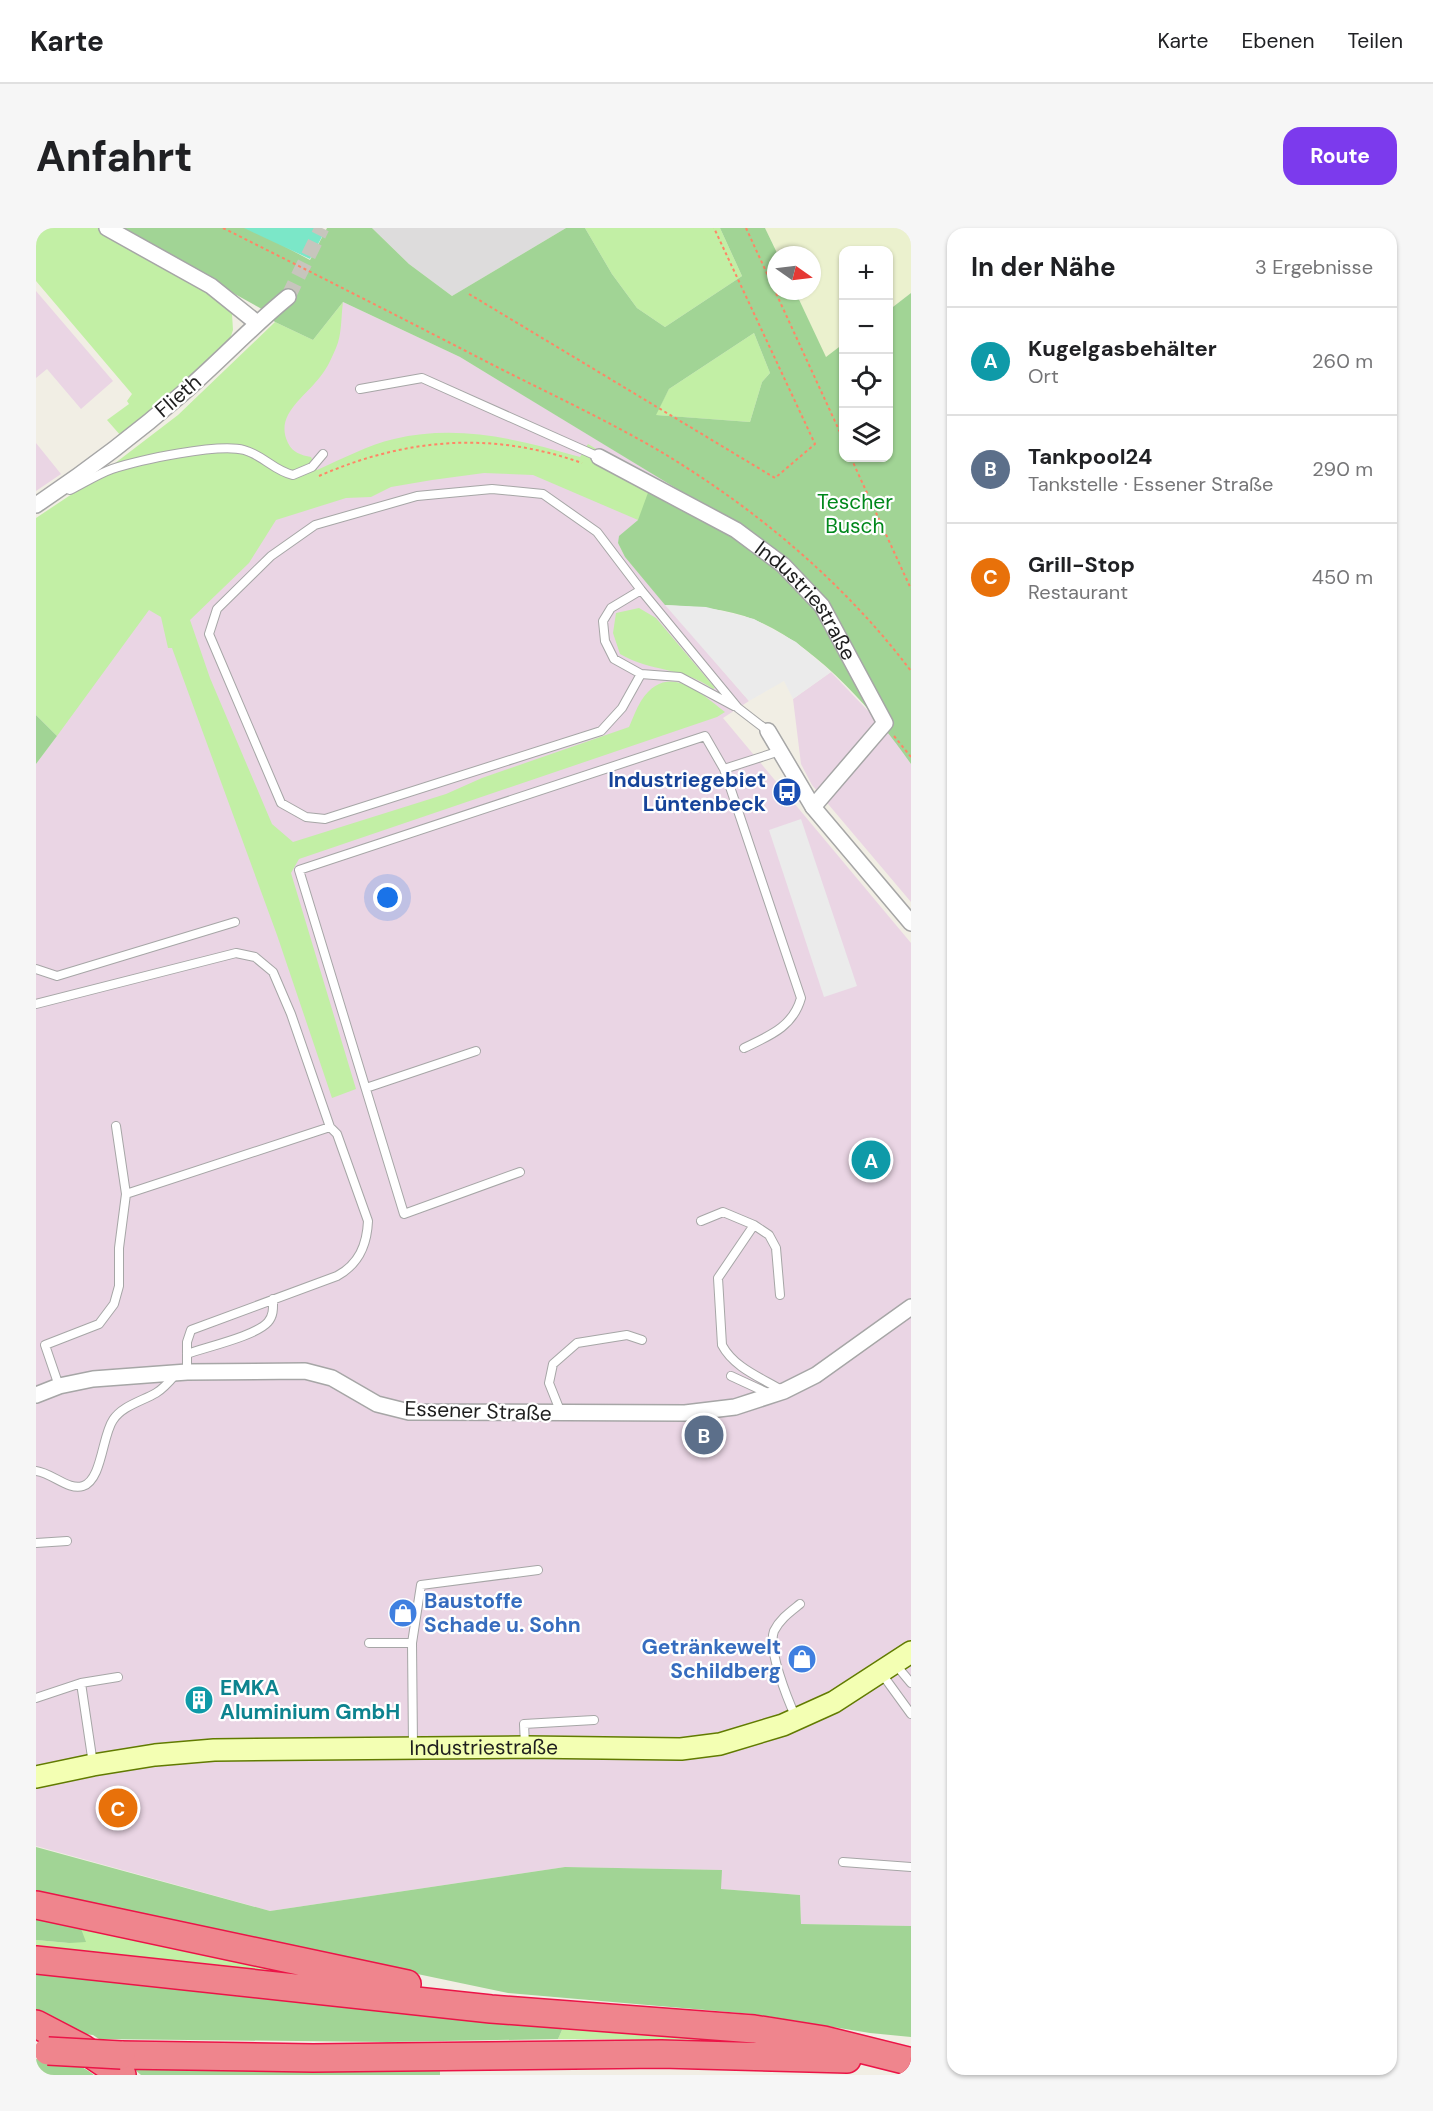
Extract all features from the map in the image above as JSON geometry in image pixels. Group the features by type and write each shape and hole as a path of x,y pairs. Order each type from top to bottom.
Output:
{"highway":[{"path":"36,1905 400,1982 607,2016"},
{"path":"36,1960 491,2009 607,2016 754,2029 824,2040 909,2062"},
{"path":"36,2024 121,2065"},
{"path":"42,2050 121,2065 313,2058 673,2054 778,2055 909,2062"}],"street":[{"path":"107,228 211,286 257,323"},
{"name":"Flieth","path":"36,505 126,440 184,392 288,297"},
{"name":"Industriestraße","path":"605,460 736,531 783,565 822,606 885,723"},
{"path":"813,807 885,723"},
{"path":"768,731 813,807 911,923"},
{"name":"Essener Straße","path":"36,1395 58,1386 93,1379 183,1372 304,1371 332,1378 377,1404 410,1412 686,1413 735,1407 779,1393 816,1375 911,1307"},
{"name":"Industriestraße","path":"36,1777 155,1755 214,1750 526,1747 681,1749 737,1740 796,1719 834,1702 896,1663"}],"lane":[{"path":"360,389 422,378 605,460"},
{"name":"Flieth","path":"62,487 70,490 110,469 186,453 232,448 247,450 277,469 293,475"},
{"path":"293,475 312,467 323,454"},
{"path":"641,674 622,708 601,731 325,819 306,816 281,803 209,634 217,609 272,556 315,525 417,496 492,489 543,494 597,532 640,590 738,708"},
{"path":"640,590 611,608 603,621 605,641 614,658 641,674 680,677 738,708 768,731"},
{"path":"520,1172 404,1214 299,870 705,736 724,770 801,998 797,1012 777,1032 744,1048"},
{"path":"724,770 780,751"},
{"path":"36,969 57,976 235,922"},
{"path":"36,1004 236,953 255,957 273,972 287,1004 330,1127 337,1134 368,1221 367,1236 361,1254 349,1270 191,1330 183,1372 158,1392 121,1411 114,1418 109,1427 94,1478 84,1486 71,1487 46,1472 36,1472"},
{"path":"366,1088 476,1051"},
{"path":"58,1386 40,1346 99,1324 114,1304 119,1286 119,1248 126,1194 116,1126"},
{"path":"126,1194 330,1127"},
{"path":"701,1221 723,1212 754,1225 769,1235 776,1248 780,1295"},
{"path":"754,1225 718,1278 722,1345 727,1354 742,1367 779,1393"},
{"path":"187,1354 257,1331 268,1322 273,1313 273,1299"},
{"path":"561,1413 549,1383 553,1364 577,1343 627,1335 642,1340"},
{"path":"731,1376 779,1393"},
{"path":"36,1543 67,1541"},
{"path":"413,1748 412,1642 421,1585 538,1570"},
{"path":"796,1719 773,1649 773,1633 784,1616 800,1604"},
{"path":"369,1643 412,1642"},
{"path":"896,1663 911,1683"},
{"path":"896,1663 911,1714"},
{"path":"36,1698 81,1683 118,1677"},
{"path":"81,1683 93,1765"},
{"path":"526,1747 524,1724 594,1720"},
{"path":"843,1862 911,1867"}],"path":[{"path":"223,228 593,415 668,456 766,523 803,554 850,600 892,646 911,671"},
{"path":"469,294 775,478 815,444 714,228"},
{"path":"746,228 839,432"},
{"path":"293,475 302,483 346,464 378,455 424,445 470,442 504,443 536,448 595,467 605,460"},
{"path":"853,462 911,589"},
{"path":"885,723 911,757"}],"shaded area":[{"path":"372,228 566,228 452,296 409,264"},
{"path":"36,291 113,381 81,409 47,369 36,378"},
{"path":"343,302 460,357 729,520 638,520 620,536 618,543 625,557 749,701 723,718 911,943 911,1926 801,1924 800,1895 720,1889 721,1870 565,1867 270,1911 36,1846 36,764 57,736 37,713 248,443"},
{"path":"36,443 61,474 36,491"},
{"path":"665,605 706,607 754,619 796,642 831,672 793,699 784,681 749,701"},
{"path":"831,672 890,734 911,764 911,902 812,785 801,764 793,699"},
{"path":"801,819 857,986 824,997 769,830"}],"green space":[{"path":"36,228 100,228 221,301 232,314 233,330 229,342 183,389 121,436 107,420 129,404 127,401 132,394 36,281"},
{"name":"Tescher Busch","path":"124,228 250,228 310,260 327,228 372,228 409,264 452,296 566,228 585,228 612,274 637,308 665,327 742,276 720,228 765,228 774,246 767,246 767,300 799,300 826,357 839,347 839,462 893,462 893,307 911,293 911,764 861,702 842,682 800,646 778,631 744,616 711,609 665,605 625,557 618,543 619,536 638,520 649,490 725,518 460,357 343,302 313,340 275,322 260,308","holes":["754,333 770,373 762,382 750,422 656,415 669,389"]},
{"path":"244,228 320,228 324,233 310,259"},
{"path":"585,228 720,228 742,276 665,327 637,308 612,274"},
{"path":"765,228 911,228 911,293 893,307 893,246 839,246 839,347 826,358 799,300 821,300 821,246 774,246"},
{"path":"343,302 339,337 331,359 323,374 293,407 285,424 285,433 292,449 311,457 317,470 375,445 418,435 465,433 511,439 580,457 588,444 645,478 729,520 638,520 533,475 484,473 391,487 371,497 346,498 276,520 249,563 190,620 210,678 272,824 293,842 446,794 482,778 629,727 641,701 651,689 661,683 683,684 705,696 725,712 717,717 299,859 291,873 356,1089 332,1098 277,935 172,648 168,648 161,617 149,610 57,736 36,715 36,518 93,480 178,415 275,322 313,340"},
{"path":"754,333 770,373 762,382 750,422 655,415 669,389"},
{"path":"639,608 656,618 715,688 678,673 631,660 620,654 613,633 616,613"},
{"path":"36,715 57,736 36,764"},
{"path":"36,1847 270,1911 565,1867 722,1870 721,1889 800,1895 801,1924 911,1926 911,2037 870,2033 752,2014 508,1993 36,1894"},
{"path":"36,1918 80,1926 86,1942 36,1940"},
{"path":"80,1926 388,1985 36,1948 36,1940 69,1943"},
{"path":"36,1965 559,2021 562,2030 558,2039 387,2042 99,2039 93,2035 73,2033 36,2013"},
{"path":"559,2021 754,2040 558,2039 562,2030"},
{"path":"36,2059 73,2064 94,2075 36,2075"},
{"path":"440,2066 440,2075 141,2075 134,2069"}],"tunnel":[{"path":"288,297 322,228"}],"place":[{"name":"Industriegebiet Lüntenbeck","path":"787,792"},
{"name":"Kugelgasbehälter","path":"871,1160"},
{"name":"Tankpool24","path":"704,1435"},
{"name":"Baustoffe Schade u. Sohn","path":"403,1613"},
{"name":"Getränkewelt Schildberg","path":"802,1659"},
{"name":"EMKA Aluminium GmbH","path":"199,1700"},
{"name":"Grill-Stop","path":"118,1808"}]}
